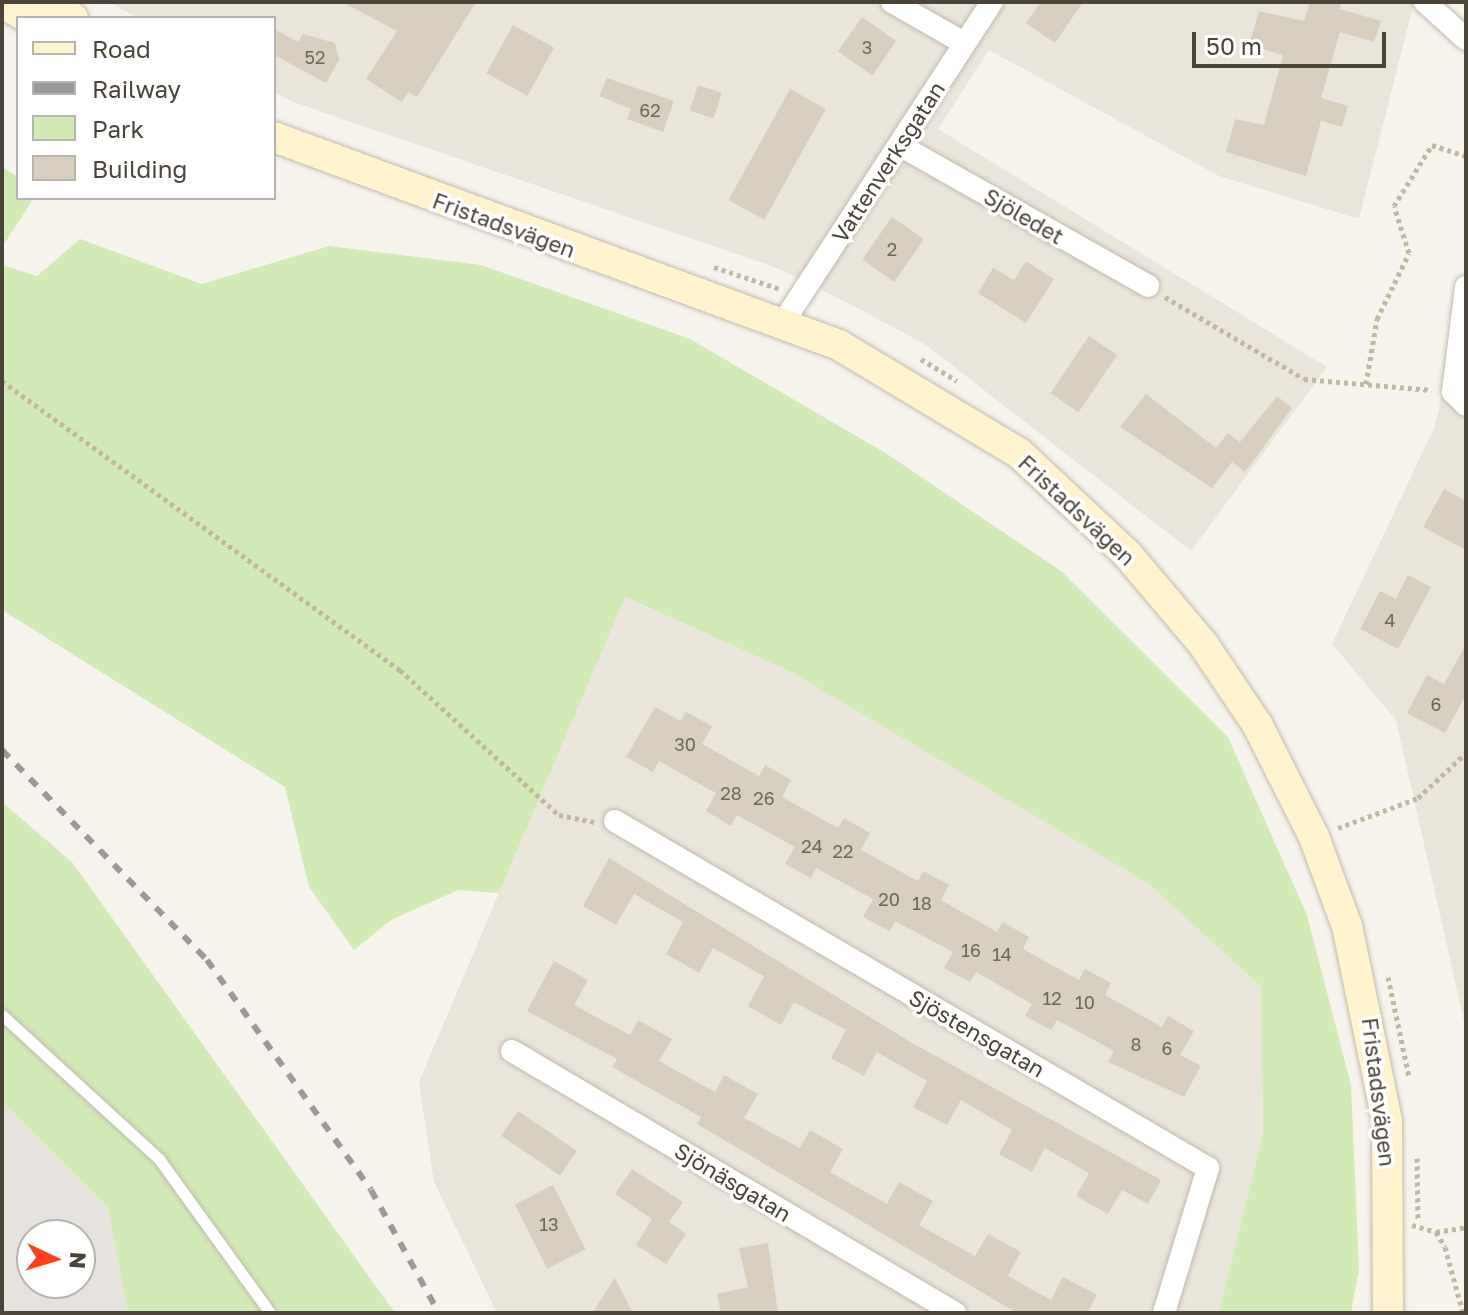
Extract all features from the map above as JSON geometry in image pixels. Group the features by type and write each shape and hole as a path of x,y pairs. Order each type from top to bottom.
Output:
{"street":[{"path":"48,2 70,16"},
{"path":"892,2 964,43"},
{"name":"Vattenverksgatan","path":"793,309 992,2"},
{"path":"1425,2 1466,39"},
{"path":"2,3 25,16"},
{"name":"Fristadsvägen","path":"276,138 495,223 793,309 962,414 1043,471 1100,526 1203,644 1331,830 1368,1003 1409,1229 1388,1313"},
{"name":"Sjöledet","path":"901,146 1148,286"},
{"path":"1460,398 1466,287"},
{"name":"Sjöstensgatan","path":"615,821 1208,1168 1164,1313"},
{"name":"Sjönäsgatan","path":"512,1051 955,1313"}],"lane":[{"path":"2,1015 159,1159 270,1313"}],"path":[{"path":"1366,384 1377,319 1401,283 1409,253 1394,206 1432,145 1466,156"},
{"path":"706,264 793,309"},
{"path":"1148,286 1304,379 1366,384 1460,398"},
{"path":"916,356 963,384"},
{"path":"2,381 400,670 559,815 615,821"},
{"path":"1331,830 1418,798 1466,753"},
{"path":"1384,962 1410,1085"},
{"path":"1417,1152 1409,1229 1436,1232 1466,1227"},
{"path":"1436,1232 1463,1313"}],"shaded area":[{"path":"109,2 1414,2 1359,219 1219,176 989,50 938,129 1327,367 1191,551 926,345 852,305 777,268 293,102 276,93 276,16 134,16"},
{"path":"1466,281 1466,1030 1396,720 1332,644 1435,426"},
{"path":"624,597 791,672 1149,884 1261,987 1263,1134 1219,1313 497,1313 434,1182 419,1082"},
{"path":"2,1102 108,1208 128,1313 2,1313"}],"green space":[{"path":"2,167 16,176 16,200 33,200 2,247"},
{"path":"80,239 202,284 329,246 481,265 690,339 887,454 1061,571 1228,737 1307,915 1351,1085 1359,1269 1351,1313 1219,1313 1263,1134 1261,987 1149,884 791,672 625,597 499,893 458,890 391,920 354,950 309,887 285,787 2,610 2,265 37,276"},
{"path":"2,802 72,862 395,1313 128,1313 108,1208 2,1102"}],"building":[{"path":"342,2 476,2 417,97 408,92 402,102 366,79 397,31"},
{"path":"1041,2 1083,2 1055,43 1026,23"},
{"path":"1310,2 1341,2 1340,9 1381,21 1374,42 1340,32 1321,98 1348,106 1342,127 1321,121 1306,176 1226,152 1235,119 1264,125 1283,55 1249,45 1259,11 1304,21"},
{"path":"862,17 896,41 872,75 838,51"},
{"path":"513,25 554,48 527,96 486,73"},
{"path":"276,30 298,42 303,34 335,43 339,60 326,83 276,56"},
{"path":"607,78 674,101 663,132 627,119 631,109 599,96"},
{"path":"698,85 722,93 713,118 690,111"},
{"path":"790,89 826,109 764,220 728,200"},
{"path":"892,217 924,239 894,282 862,260"},
{"path":"1026,261 1054,279 1026,323 978,293 993,268 1014,280"},
{"path":"1089,336 1117,355 1079,412 1050,393"},
{"path":"1146,394 1216,448 1228,433 1240,442 1277,396 1292,408 1245,472 1232,462 1212,488 1120,427"},
{"path":"1444,489 1466,501 1466,550 1423,527"},
{"path":"1408,575 1431,587 1398,649 1360,629 1380,591 1396,599"},
{"path":"1466,644 1466,695 1445,733 1407,713 1427,675 1444,684"},
{"path":"655,707 681,721 686,712 712,726 702,744 759,776 765,765 791,780 782,797 838,828 844,818 870,833 861,850 918,881 923,871 949,885 941,900 997,932 1003,922 1029,937 1023,949 1079,980 1085,969 1111,983 1105,995 1162,1027 1168,1016 1194,1031 1180,1055 1201,1066 1184,1097 1108,1062 1114,1051 1057,1020 1051,1030 1025,1016 1032,1004 976,972 970,982 944,968 953,952 895,921 890,931 863,917 873,899 816,868 811,878 785,864 795,847 737,815 731,826 706,811 716,793 659,761 653,772 626,757"},
{"path":"609,858 914,1044 1161,1180 1148,1204 1122,1190 1108,1214 1076,1196 1089,1173 1045,1148 1032,1172 999,1154 1012,1130 961,1100 947,1125 913,1107 927,1081 877,1052 864,1076 831,1058 846,1030 794,1002 781,1025 748,1006 764,976 713,948 699,973 666,954 683,922 634,894 616,925 583,906"},
{"path":"554,961 588,980 574,1005 630,1035 638,1020 672,1039 659,1061 715,1092 724,1075 758,1094 744,1118 800,1148 810,1130 843,1149 830,1172 887,1204 899,1182 933,1201 919,1225 975,1256 988,1234 1021,1252 1008,1276 1051,1300 1063,1277 1097,1295 1087,1313 1017,1313 697,1124 701,1117 612,1067 617,1059 527,1011"},
{"path":"518,1111 577,1151 560,1176 501,1136"},
{"path":"632,1169 683,1202 669,1222 686,1234 666,1264 636,1245 652,1219 615,1194"},
{"path":"553,1185 586,1249 547,1269 515,1205"},
{"path":"768,1243 778,1313 721,1313 717,1294 748,1287 739,1248"},
{"path":"615,1278 633,1313 592,1313"}],"railway":[{"path":"2,750 207,960 371,1190 439,1313"}]}
